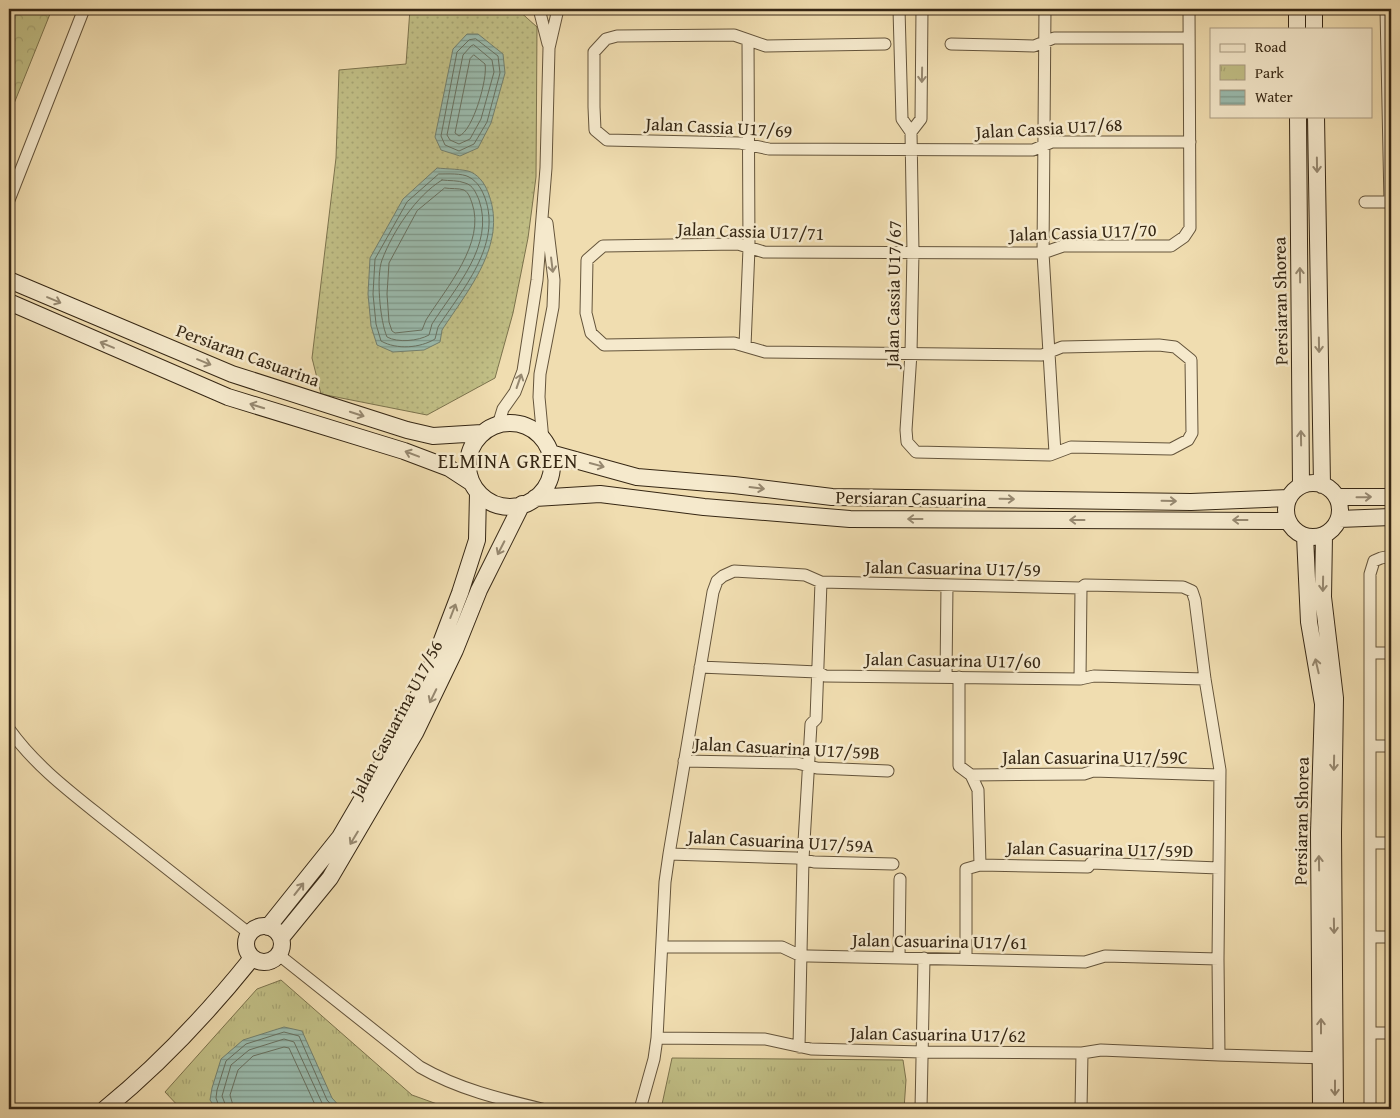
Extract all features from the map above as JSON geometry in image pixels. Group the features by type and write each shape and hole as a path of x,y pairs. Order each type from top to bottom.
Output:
{"street":[{"path":"9,200 84,9"},
{"path":"540,9 549,48"},
{"path":"498,425 503,409 515,392 522,371 537,280 544,199 549,48 558,9"},
{"name":"Jalan Cassia U17/67","path":"899,9 902,56 902,119 911,132"},
{"name":"Jalan Cassia U17/67","path":"922,9 920,119 911,132 910,149 913,252 907,442 916,452 1050,455 1055,453"},
{"path":"885,44 766,46 748,40 749,248 745,346 765,352 1042,355 1048,352 1062,346 1159,345 1175,347 1191,360 1192,432 1188,440 1172,449 1071,447 1055,453 1048,352 1043,253 1045,9"},
{"name":"Jalan Cassia U17/70","path":"913,252 1043,253 1063,246 1171,246 1184,237 1190,228 1188,9"},
{"path":"1297,9 1297,28"},
{"path":"1314,9 1314,28"},
{"path":"1365,202 1390,202 1386,9"},
{"name":"Jalan Cassia U17/69","path":"748,40 734,35 616,36 606,39 594,52 595,130 607,140 740,143 769,149 910,149"},
{"path":"951,44 1034,46 1054,38 1189,38"},
{"path":"902,56 922,56"},
{"name":"Persiaran Shorea","path":"1298,118 1302,486"},
{"path":"1316,118 1322,485"},
{"name":"Jalan Cassia U17/68","path":"910,149 1033,150 1052,142 1190,142"},
{"path":"9,302 228,397 404,451 449,468 488,500 498,505 510,506 528,501 544,489 550,478 552,465 539,397 540,374 553,306 554,280 544,199"},
{"name":"Jalan Cassia U17/71","path":"745,346 734,343 604,345 591,332 586,313 587,260 603,246 738,244 764,252 913,252"},
{"name":"Persiaran Casuarina","path":"9,280 232,374 397,427 433,436 482,433"},
{"path":"475,488 468,472 468,462 470,451 482,433 498,425 510,423 523,425 534,431 547,446"},
{"name":"Persiaran Casuarina","path":"547,446 637,477 734,485 832,497 1191,502 1289,498"},
{"path":"1308,484 1322,485 1337,497 1340,508 1339,519 1333,529 1324,535 1305,536 1298,532 1288,521 1286,513 1289,498 1302,486 1308,484"},
{"name":"Jalan Casuarina U17/56","path":"268,927 340,837 405,726 436,656 460,593 477,540 475,488"},
{"name":"Persiaran Casuarina","path":"528,501 600,494 704,507 850,519 1288,521"},
{"path":"1337,497 1391,496"},
{"name":"Jalan Casuarina U17/56","path":"281,938 330,878 403,754 456,650 479,590 528,501"},
{"path":"1339,519 1391,517"},
{"name":"Persiaran Shorea","path":"1321,1109 1328,1058 1334,698 1323,597 1324,535"},
{"name":"Persiaran Shorea","path":"1305,536 1309,622 1324,704 1319,833 1328,1058 1335,1109"},
{"path":"1370,1109 1370,574 1374,561 1391,556"},
{"name":"Jalan Casuarina U17/59","path":"640,1109 658,1038 668,854 713,592 717,581 722,576 734,571 805,576 821,582 1081,588 1085,585 1183,587 1192,591 1196,600 1205,679 1220,775 1218,959 1220,1055"},
{"path":"800,1047 804,859 811,724 816,719 821,582"},
{"path":"946,677 947,585"},
{"path":"1080,679 1081,588"},
{"path":"1370,653 1391,653"},
{"name":"Jalan Casuarina U17/60","path":"700,667 818,672 825,676 1080,679 1094,676 1205,679"},
{"path":"959,677 959,766 970,775 978,790 980,865 966,870 966,959"},
{"path":"9,729 19,743 48,774 250,934"},
{"path":"1370,746 1391,746"},
{"name":"Jalan Casuarina U17/59B","path":"684,761 798,763 817,768 888,771"},
{"name":"Jalan Casuarina U17/59C","path":"970,775 1084,774 1092,772 1220,775"},
{"path":"1370,843 1391,843"},
{"name":"Jalan Casuarina U17/59A","path":"668,854 892,864"},
{"name":"Jalan Casuarina U17/59D","path":"980,865 1088,866 1091,863 1219,868"},
{"path":"899,958 900,879"},
{"path":"268,927 278,933 281,938 282,950 279,955 274,959 263,962 252,958 246,942 250,934 257,928 268,927"},
{"path":"1370,937 1391,937"},
{"name":"Jalan Casuarina U17/61","path":"663,947 782,947 802,956 1085,962 1105,956 1218,959"},
{"path":"279,955 426,1070 493,1098 542,1109"},
{"path":"105,1109 138,1082 183,1037 226,991 252,958"},
{"path":"921,1109 924,958"},
{"path":"1370,1033 1391,1033"},
{"name":"Jalan Casuarina U17/62","path":"658,1038 765,1039 811,1049 1082,1053 1101,1050 1328,1058"},
{"path":"1081,1109 1082,1053"}],"green space":[{"path":"9,9 52,9 9,116"},
{"path":"410,9 517,9 537,27 536,177 528,238 513,313 495,378 427,415 321,394 312,358 336,158 339,70 406,64"},
{"path":"281,980 412,1095 451,1109 181,1109 165,1092 257,989"},
{"path":"672,1058 903,1060 906,1080 904,1109 661,1109"}],"water":[{"path":"467,34 478,34 503,54 505,73 491,123 478,148 460,156 441,150 435,137 453,49"},
{"path":"437,168 471,172 478,176 485,185 493,214 493,232 489,249 473,283 442,330 440,342 424,350 393,352 377,345 371,326 368,294 370,258 403,199"},
{"path":"284,1027 302,1031 332,1098 342,1109 216,1109 210,1100 221,1059 243,1040"}],"district":[{"name":"ELMINA GREEN","path":"508,460"}]}
